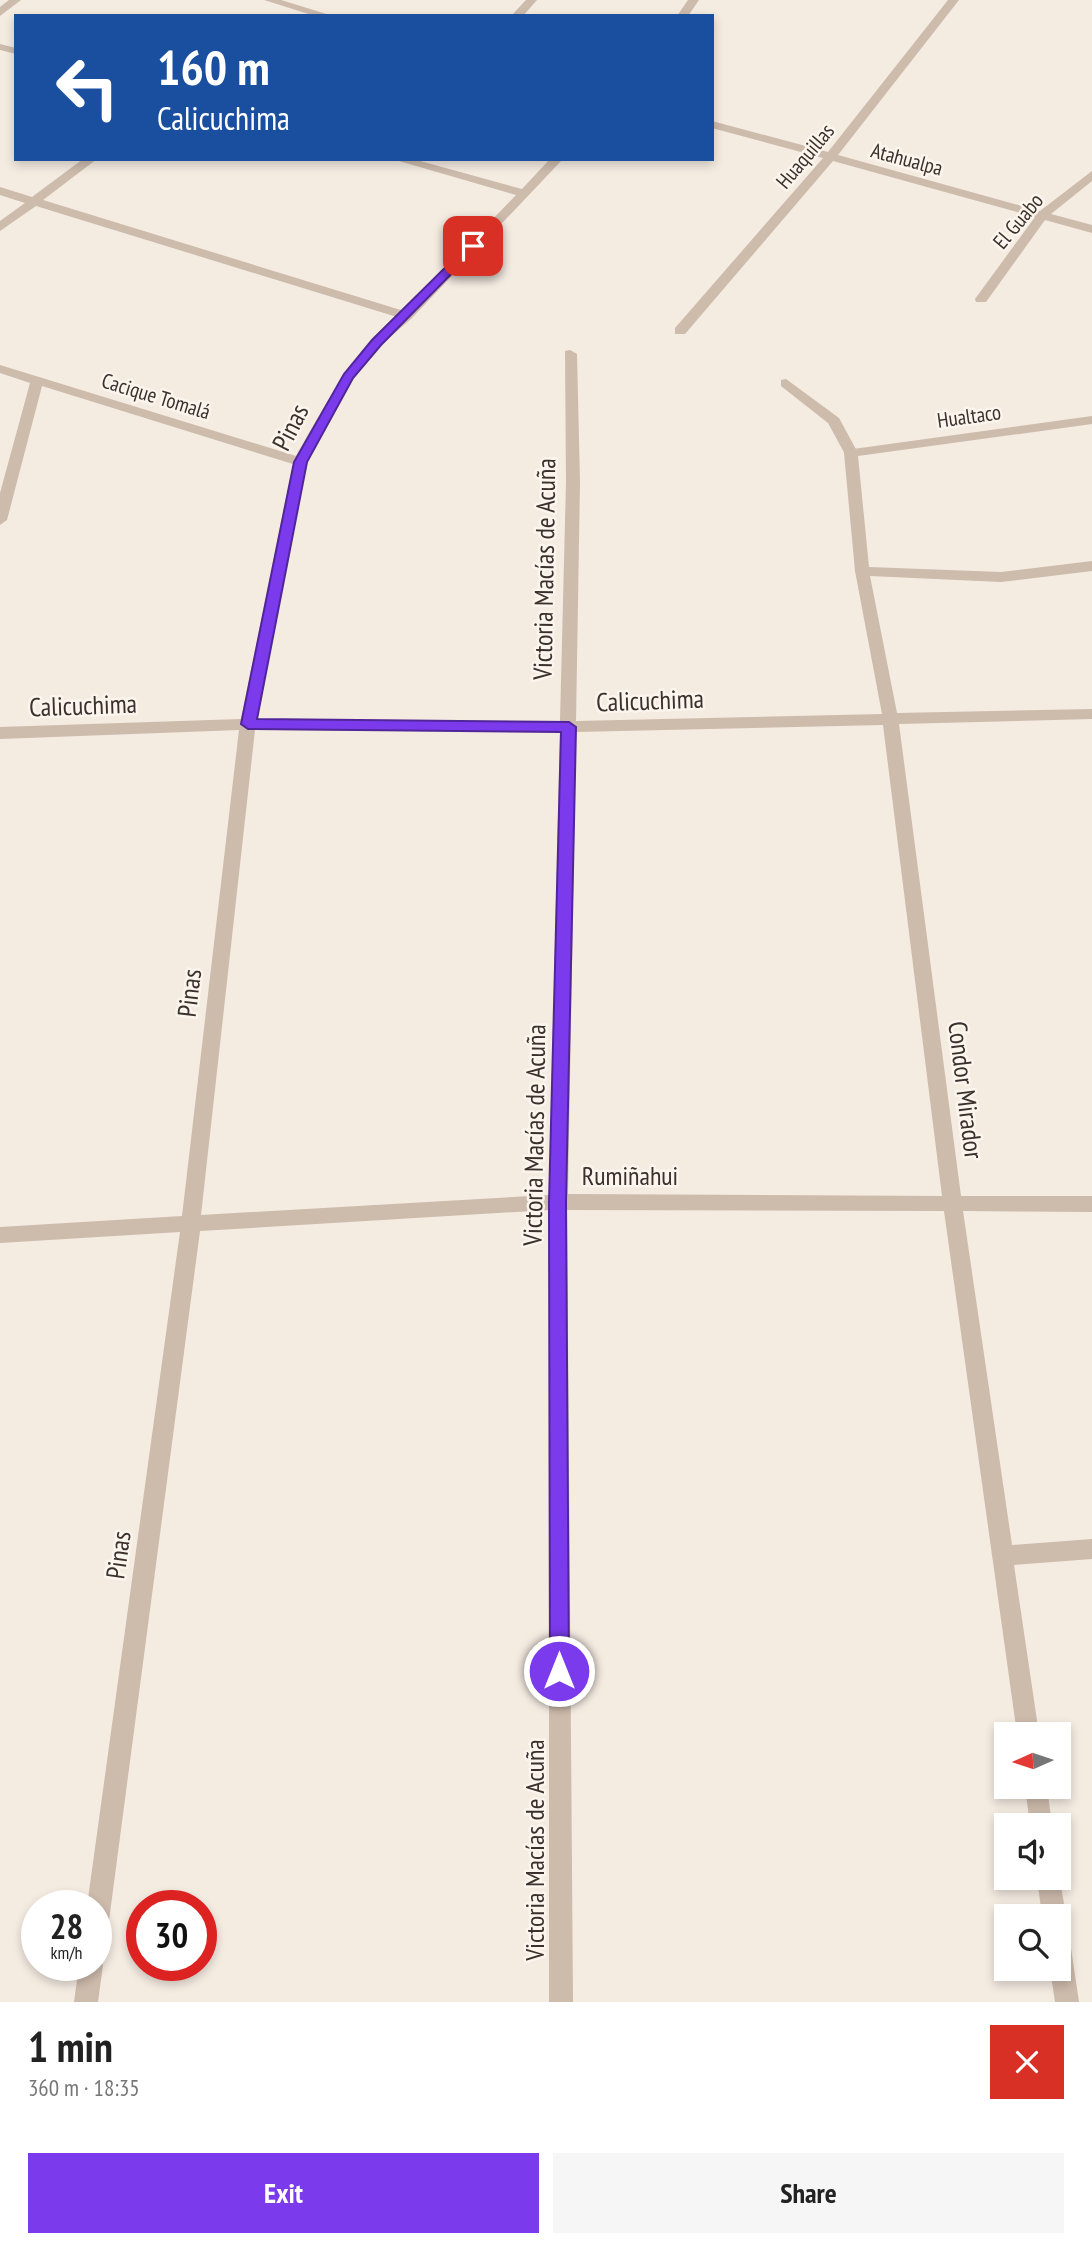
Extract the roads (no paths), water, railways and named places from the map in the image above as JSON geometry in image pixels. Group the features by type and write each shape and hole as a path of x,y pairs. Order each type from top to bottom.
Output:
{"street":[{"path":"0,13 16,0"},
{"path":"269,0 285,2 322,14"},
{"path":"518,14 532,0"},
{"name":"Huaquillas","path":"680,331 829,159 954,0"},
{"path":"271,14 285,2"},
{"name":"Atahualpa","path":"714,125 829,159 1092,229"},
{"path":"0,227 88,161"},
{"path":"405,161 524,193"},
{"name":"Pinas","path":"101,1890 191,1224 248,724 300,462 348,377 376,342 406,316 555,161"},
{"name":"El Guabo","path":"981,299 1043,214 1092,175"},
{"path":"0,191 406,316"},
{"name":"Victoria Macías de Acuña","path":"561,2002 558,1202 573,482 570,354"},
{"name":"Cacique Tomalá","path":"0,369 300,462"},
{"path":"0,520 37,381"},
{"path":"786,383 834,421 851,453"},
{"name":"Hualtaco","path":"851,453 1092,420"},
{"name":"Condor Mirador","path":"851,453 862,571 890,717 952,1202 1026,1722"},
{"path":"862,571 1001,577 1092,566"},
{"name":"Calicuchima","path":"0,733 248,724 569,727 1092,714"},
{"name":"Rumiñahui","path":"0,1235 558,1202 1092,1204"},
{"path":"1002,1556 1092,1549"},
{"path":"86,2002 89,1981"},
{"path":"1064,1981 1067,2002"}]}
